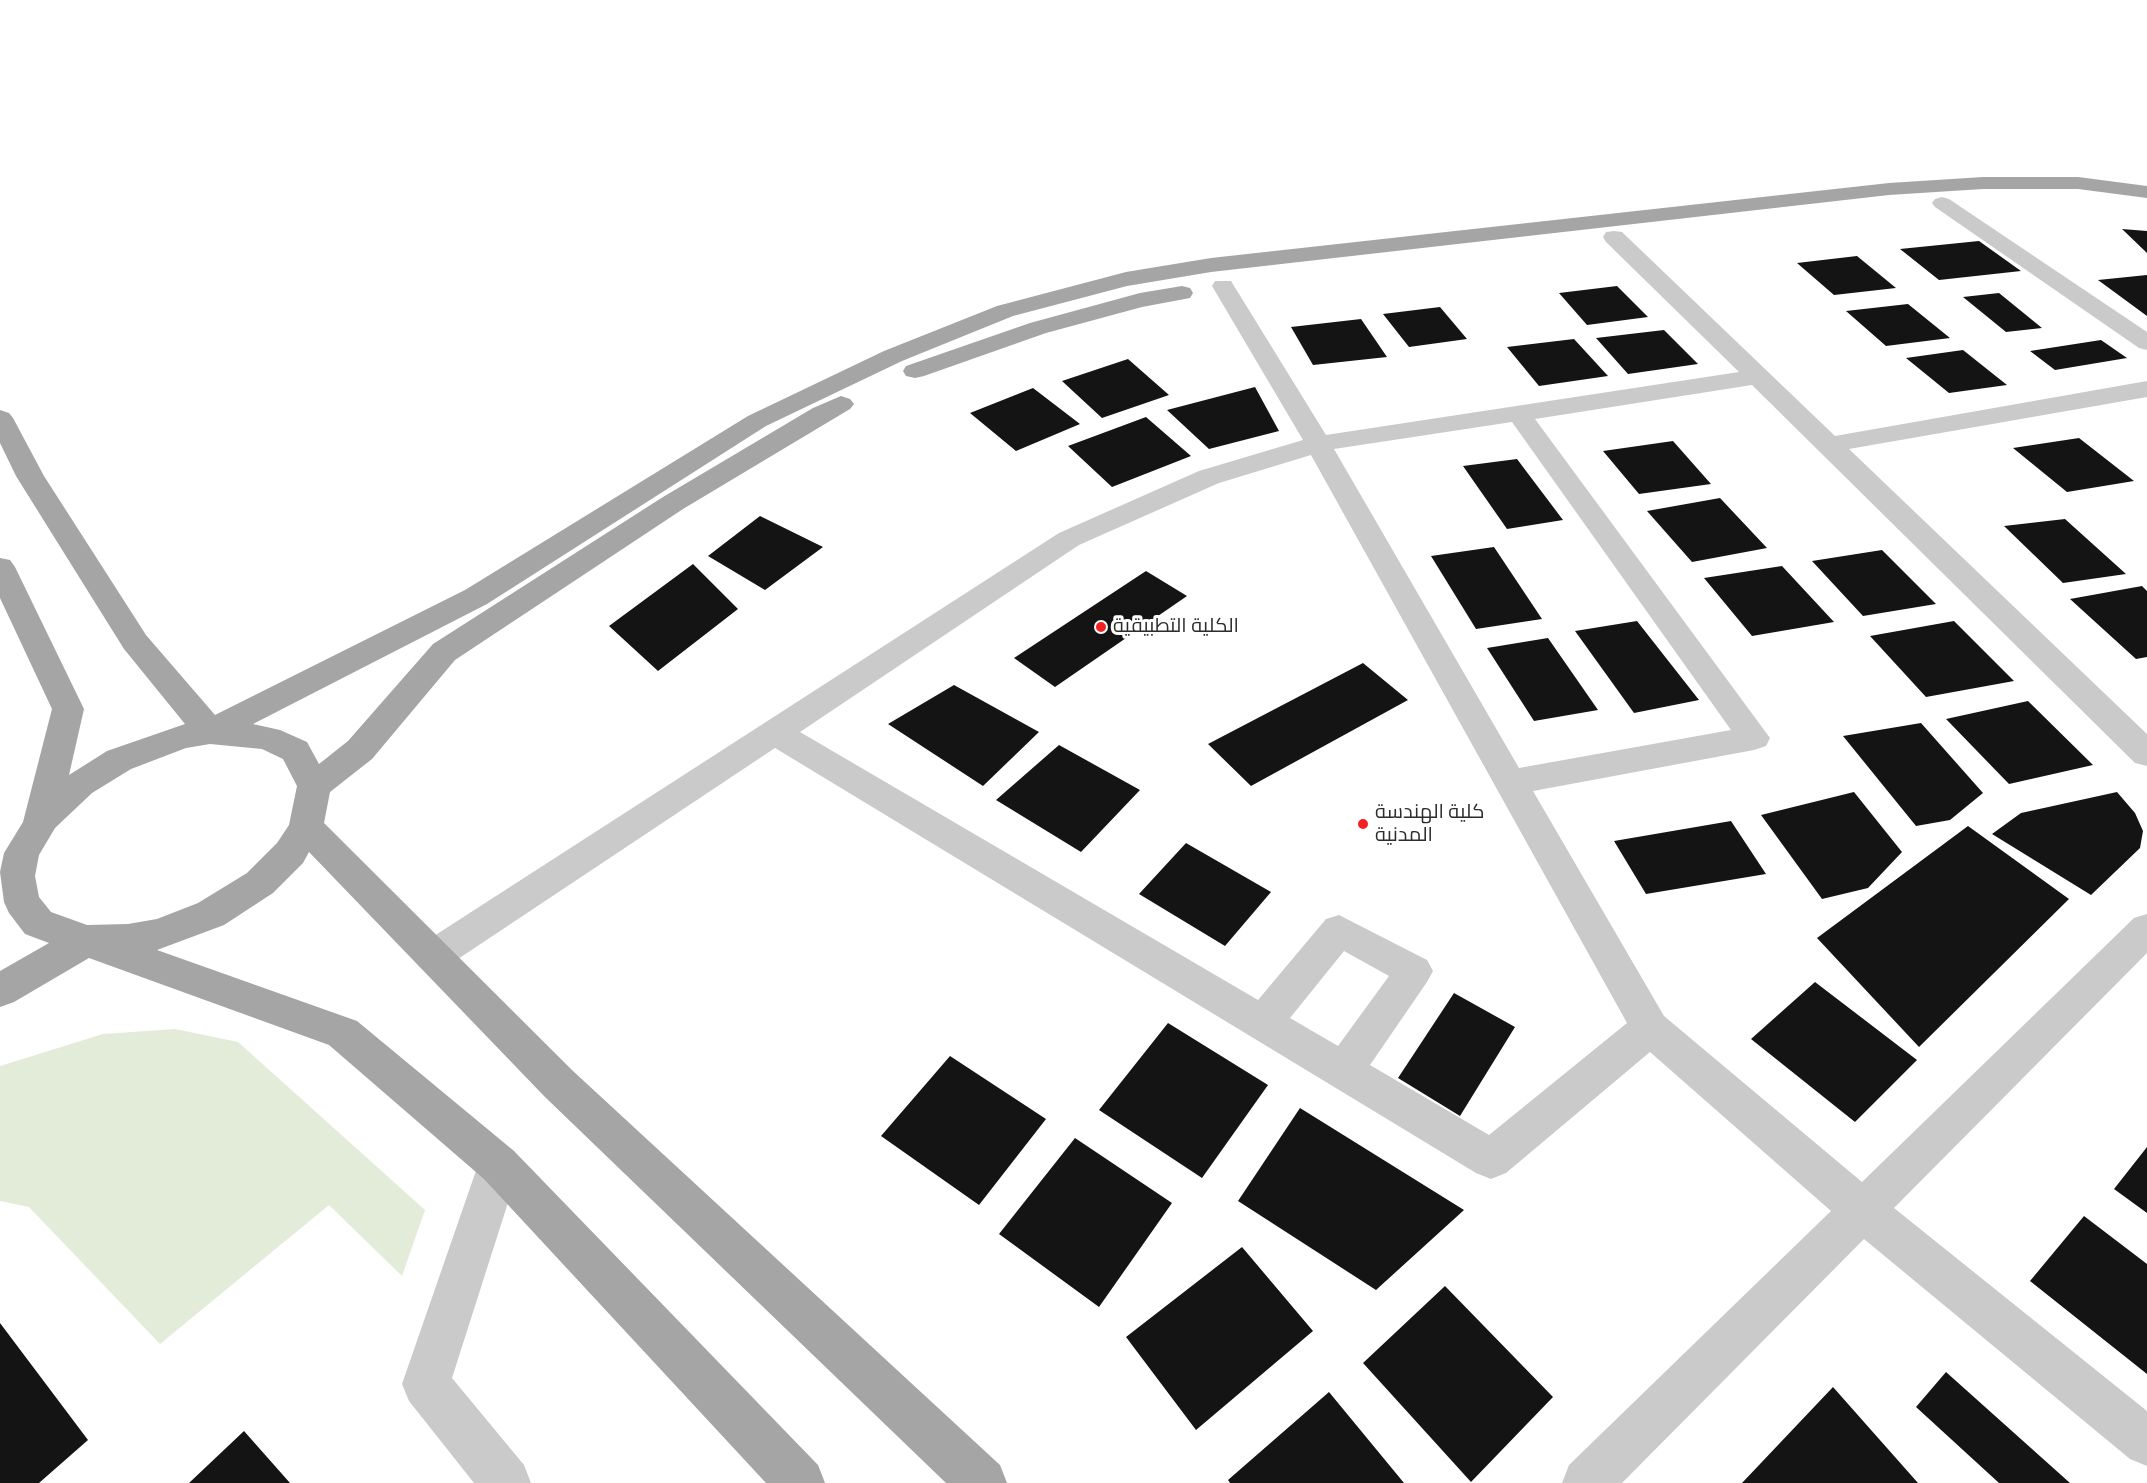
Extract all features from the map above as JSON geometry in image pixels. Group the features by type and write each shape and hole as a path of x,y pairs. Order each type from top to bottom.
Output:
{"main road":[{"path":"210,732 476,597 757,421 893,356 1005,311 1126,279 1211,265 1889,189 1983,183 2078,183 2147,192"},
{"path":"314,786 360,750 444,652 673,503 822,413 929,365 1038,328 1140,300 1223,286 1461,253 1942,203 2011,198 2118,204 2147,209"},
{"path":"0,418 30,476 135,642 210,732"},
{"path":"0,567 68,709 43,819 22,853 17,876 22,902 38,923 343,1033 499,1165 800,1483"},
{"path":"0,866 43,819 80,784 119,760 182,737 210,732 268,738 295,751 314,786 306,827 290,853 260,883 211,914 160,934 128,940 86,941 0,990"},
{"path":"306,827 559,1084 982,1483"}],"street":[{"path":"1942,203 2147,344"},
{"path":"1614,237 2147,754"},
{"path":"1223,286 1318,444 1650,1028 1863,1210 2147,1442"},
{"path":"433,956 1069,539 1209,477 1318,444 1758,377"},
{"path":"1828,445 2147,389"},
{"path":"1510,782 1754,738 1519,414"},
{"path":"774,732 1491,1159 1650,1028"},
{"path":"1587,1483 2147,929"},
{"path":"1263,1022 1339,930 1414,971 1344,1070"},
{"path":"499,1165 426,1384 506,1483"}],"green space":[{"path":"175,1029 238,1042 425,1210 402,1276 329,1205 160,1344 29,1207 0,1201 0,1066 103,1034"}],"building":[{"path":"2122,229 2147,231 2147,253"},
{"path":"1979,241 2021,271 1939,280 1900,249"},
{"path":"1857,256 1896,288 1834,295 1797,263"},
{"path":"2147,275 2147,316 2098,280"},
{"path":"1617,286 1648,317 1587,325 1559,293"},
{"path":"1999,293 2042,328 2006,332 1963,297"},
{"path":"1908,304 1950,338 1886,346 1846,311"},
{"path":"1440,307 1467,339 1409,347 1383,314"},
{"path":"1361,319 1387,357 1313,365 1291,327"},
{"path":"1664,330 1698,364 1628,374 1596,338"},
{"path":"1574,339 1608,376 1539,386 1507,347"},
{"path":"2101,340 2127,358 2055,370 2030,351"},
{"path":"1963,350 2007,385 1949,393 1906,358"},
{"path":"1128,359 1169,395 1102,418 1062,381"},
{"path":"1255,387 1279,431 1209,449 1167,410"},
{"path":"1033,388 1080,424 1016,451 970,413"},
{"path":"1146,417 1191,456 1112,487 1068,446"},
{"path":"2079,438 2134,481 2067,492 2013,448"},
{"path":"1673,441 1711,484 1639,494 1603,451"},
{"path":"1517,459 1563,520 1507,529 1463,466"},
{"path":"1720,498 1767,548 1692,562 1647,511"},
{"path":"760,516 823,547 765,590 708,556"},
{"path":"2065,519 2126,574 2063,583 2004,526"},
{"path":"1494,547 1542,619 1476,629 1431,556"},
{"path":"1882,550 1936,604 1863,616 1812,561"},
{"path":"693,564 738,609 658,671 609,626"},
{"path":"1782,566 1834,622 1752,636 1704,578"},
{"name":"الكلية التطبيقية","path":"1146,571 1187,596 1055,687 1014,658"},
{"path":"2142,586 2147,591 2147,657 2136,659 2070,599"},
{"path":"1637,621 1699,700 1634,713 1575,631"},
{"path":"1954,621 2014,681 1926,697 1870,636"},
{"path":"1548,638 1598,710 1534,721 1487,648"},
{"path":"1363,663 1408,700 1251,786 1208,744"},
{"path":"954,685 1039,732 983,786 888,724"},
{"path":"2028,701 2093,765 2009,784 1946,719"},
{"path":"1921,723 1983,793 1950,820 1916,826 1843,736"},
{"path":"1059,745 1140,790 1081,852 996,800"},
{"path":"1854,792 1902,852 1868,888 1822,899 1761,815"},
{"path":"2117,792 2135,813 2143,831 2140,848 2091,895 1992,834 2021,813"},
{"path":"1731,821 1766,874 1646,894 1614,841"},
{"path":"1968,826 2069,899 1919,1047 1817,938"},
{"path":"1186,843 1271,892 1225,946 1139,894"},
{"path":"1815,982 1917,1060 1855,1122 1751,1039"},
{"path":"1454,993 1515,1027 1460,1116 1398,1078"},
{"path":"1168,1023 1268,1085 1202,1178 1099,1110"},
{"path":"950,1056 1046,1119 979,1205 881,1136"},
{"path":"1300,1108 1464,1210 1376,1290 1238,1201"},
{"path":"1075,1138 1172,1203 1099,1307 999,1234"},
{"path":"2147,1147 2147,1213 2114,1189"},
{"path":"2084,1216 2147,1264 2147,1374 2030,1281"},
{"path":"1242,1247 1313,1331 1196,1430 1126,1337"},
{"path":"1445,1286 1553,1397 1471,1482 1363,1363"},
{"path":"0,1323 88,1440 39,1483 0,1483"},
{"path":"1946,1372 2070,1483 1999,1483 1916,1407"},
{"path":"1833,1387 1918,1483 1742,1483"},
{"path":"1329,1392 1404,1483 1230,1483 1228,1480"},
{"path":"244,1431 290,1483 189,1483"}],"place":[{"name":"الكلية التطبيقية","path":"1101,627"},
{"name":"كلية الهندسة المدنية","path":"1363,824"}]}
